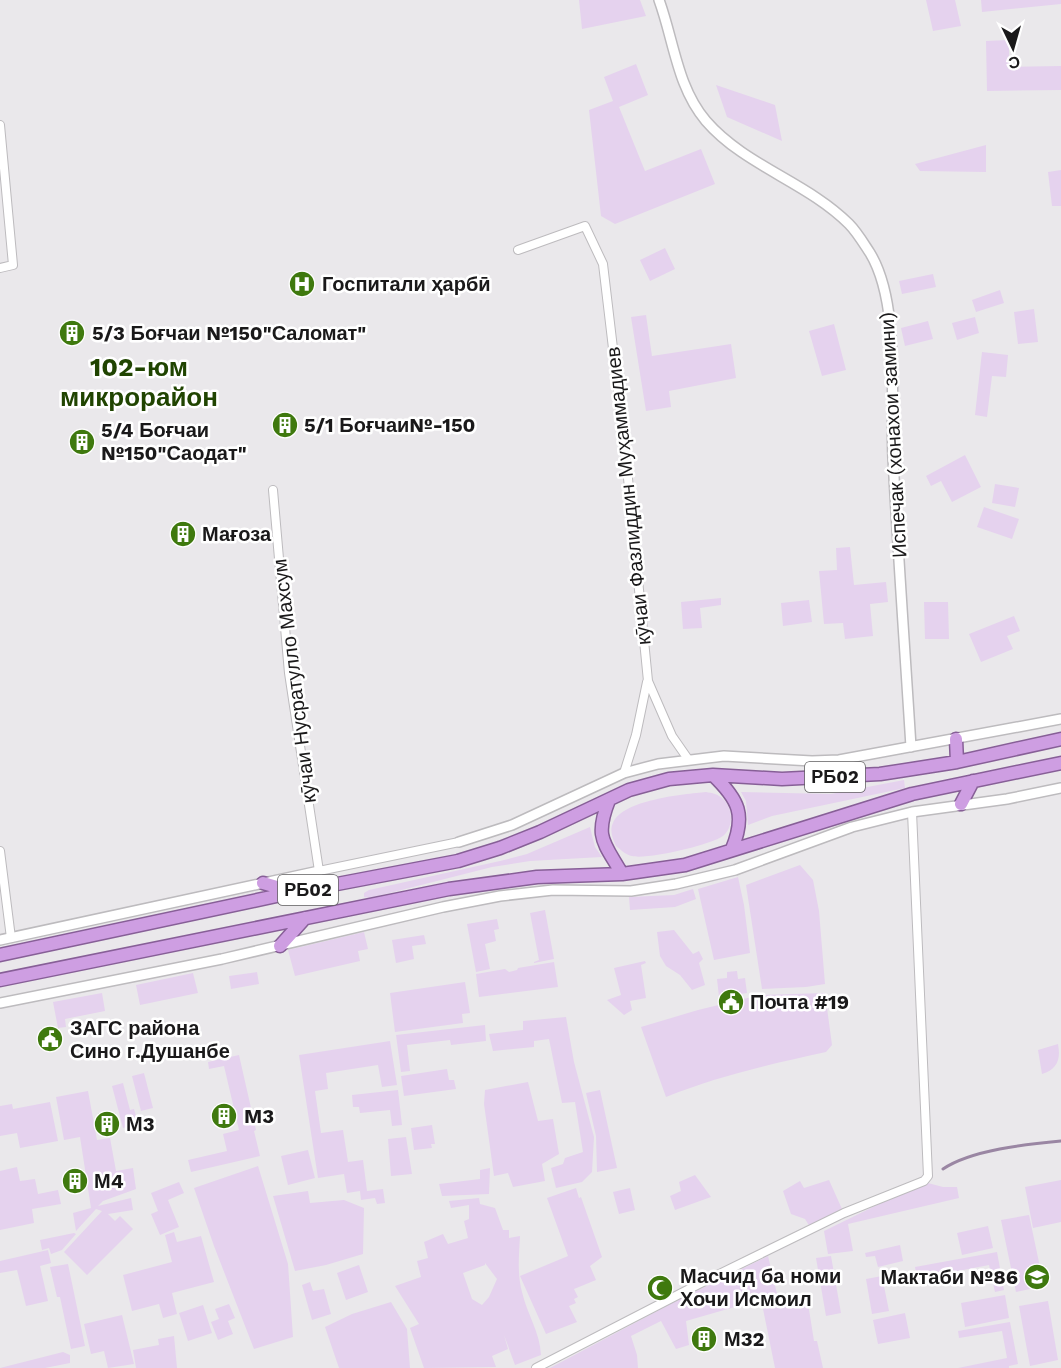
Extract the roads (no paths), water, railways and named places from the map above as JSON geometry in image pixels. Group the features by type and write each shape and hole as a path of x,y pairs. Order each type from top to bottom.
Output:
{"highway":[{"path":"956,739 957,762"},
{"name":"РБ02","path":"0,955 295,892 459,861 540,832 629,790 669,779 713,775 782,779 917,770 1061,740"},
{"name":"РБ02","path":"0,980 449,889 537,878 622,874 685,865 912,794 1061,763"},
{"path":"713,775 731,794 741,817 732,849"},
{"path":"961,804 974,781"},
{"path":"609,800 601,821 602,834 607,849 622,874"},
{"path":"262,883 295,892"},
{"path":"280,946 305,918"}],"street":[{"name":"Испечак (хонахои замини)","path":"659,0 685,87 705,120 731,145 819,199 850,224 872,256 882,282 890,318 893,457 911,747"},
{"path":"0,124 13,265 0,268"},
{"name":"кӯчаи Фазлиддин Муҳаммадиев","path":"518,250 585,226 603,264 626,458 648,681 672,736 688,759"},
{"name":"кӯчаи Нусратулло Махсум","path":"273,490 290,673 319,871"},
{"path":"624,773 636,735 648,681"},
{"path":"0,940 459,842 512,825 624,773 657,764 724,756 813,761 839,760 1061,719"},
{"path":"0,1003 280,946 443,907 500,896 553,890 631,891 676,884 735,870 852,826 912,812 1007,799 1061,788"},
{"path":"536,1368 708,1279 844,1213 924,1181 928,1176 912,812"},
{"path":"0,851 11,938"}],"waterway":[{"path":"943,1169 955,1162 984,1153 1016,1146 1061,1141"}],"place":[{"name":"Госпитали ҳарбӣ","path":"302,284"},
{"name":"5/3 Боғчаи №150\"Саломат\"","path":"72,333"},
{"name":"5/1 Боғчаи№-150","path":"285,425"},
{"name":"5/4 Боғчаи №150\"Саодат\"","path":"82,442"},
{"name":"Мағоза","path":"183,534"},
{"name":"Почта #19","path":"731,1002"},
{"name":"ЗАГС района Сино г.Душанбе","path":"50,1039"},
{"name":"M3","path":"224,1116"},
{"name":"М3","path":"107,1124"},
{"name":"М4","path":"75,1181"},
{"name":"Мактаби №86","path":"1037,1277"},
{"name":"Масчид ба номи Хочи Исмоил","path":"660,1288"},
{"name":"М32","path":"704,1339"}],"district":[{"name":"102-юм микрорайон","path":"139,382"}]}
